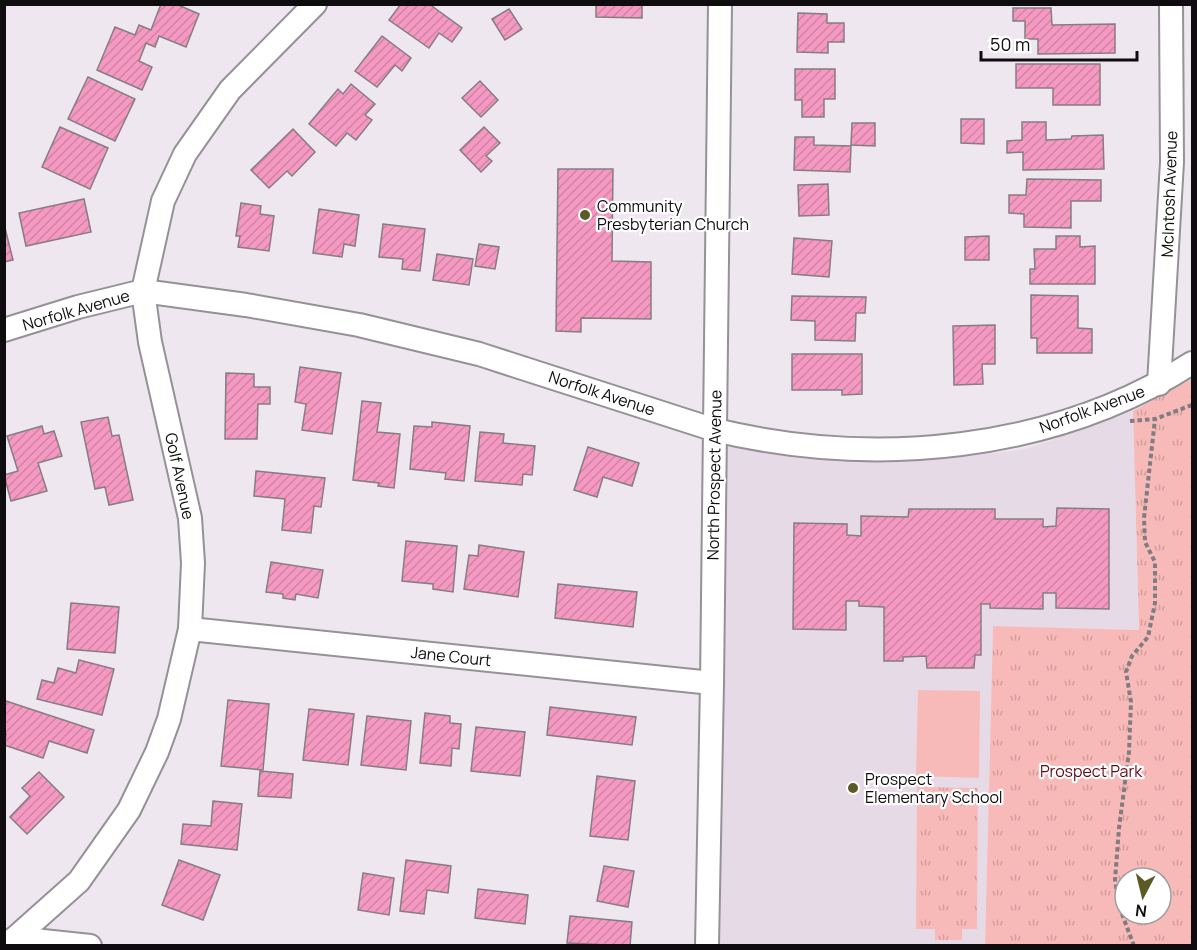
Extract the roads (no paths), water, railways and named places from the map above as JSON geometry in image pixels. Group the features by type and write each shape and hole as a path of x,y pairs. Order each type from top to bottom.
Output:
{"street":[{"name":"Golf Avenue","path":"10,942 79,881 129,810 153,761 169,719 190,629 193,563 190,518 150,342 143,291 164,201 185,154 230,90 315,4"},
{"name":"North Prospect Avenue","path":"707,945 720,4"},
{"name":"McIntosh Avenue","path":"1159,384 1172,162 1171,4"},
{"name":"Norfolk Avenue","path":"4,330 143,291 303,314 417,338 534,370 715,430 751,439 841,449 878,449 984,442 1026,433 1071,420 1159,384 1192,363"},
{"name":"Jane Court","path":"190,629 712,683"},
{"path":"10,942 90,945"}],"place":[{"name":"Community Presbyterian Church","path":"585,215"},
{"name":"Prospect Elementary School","path":"853,788"}],"park label":[{"name":"Prospect Park","path":"1091,771"}]}
